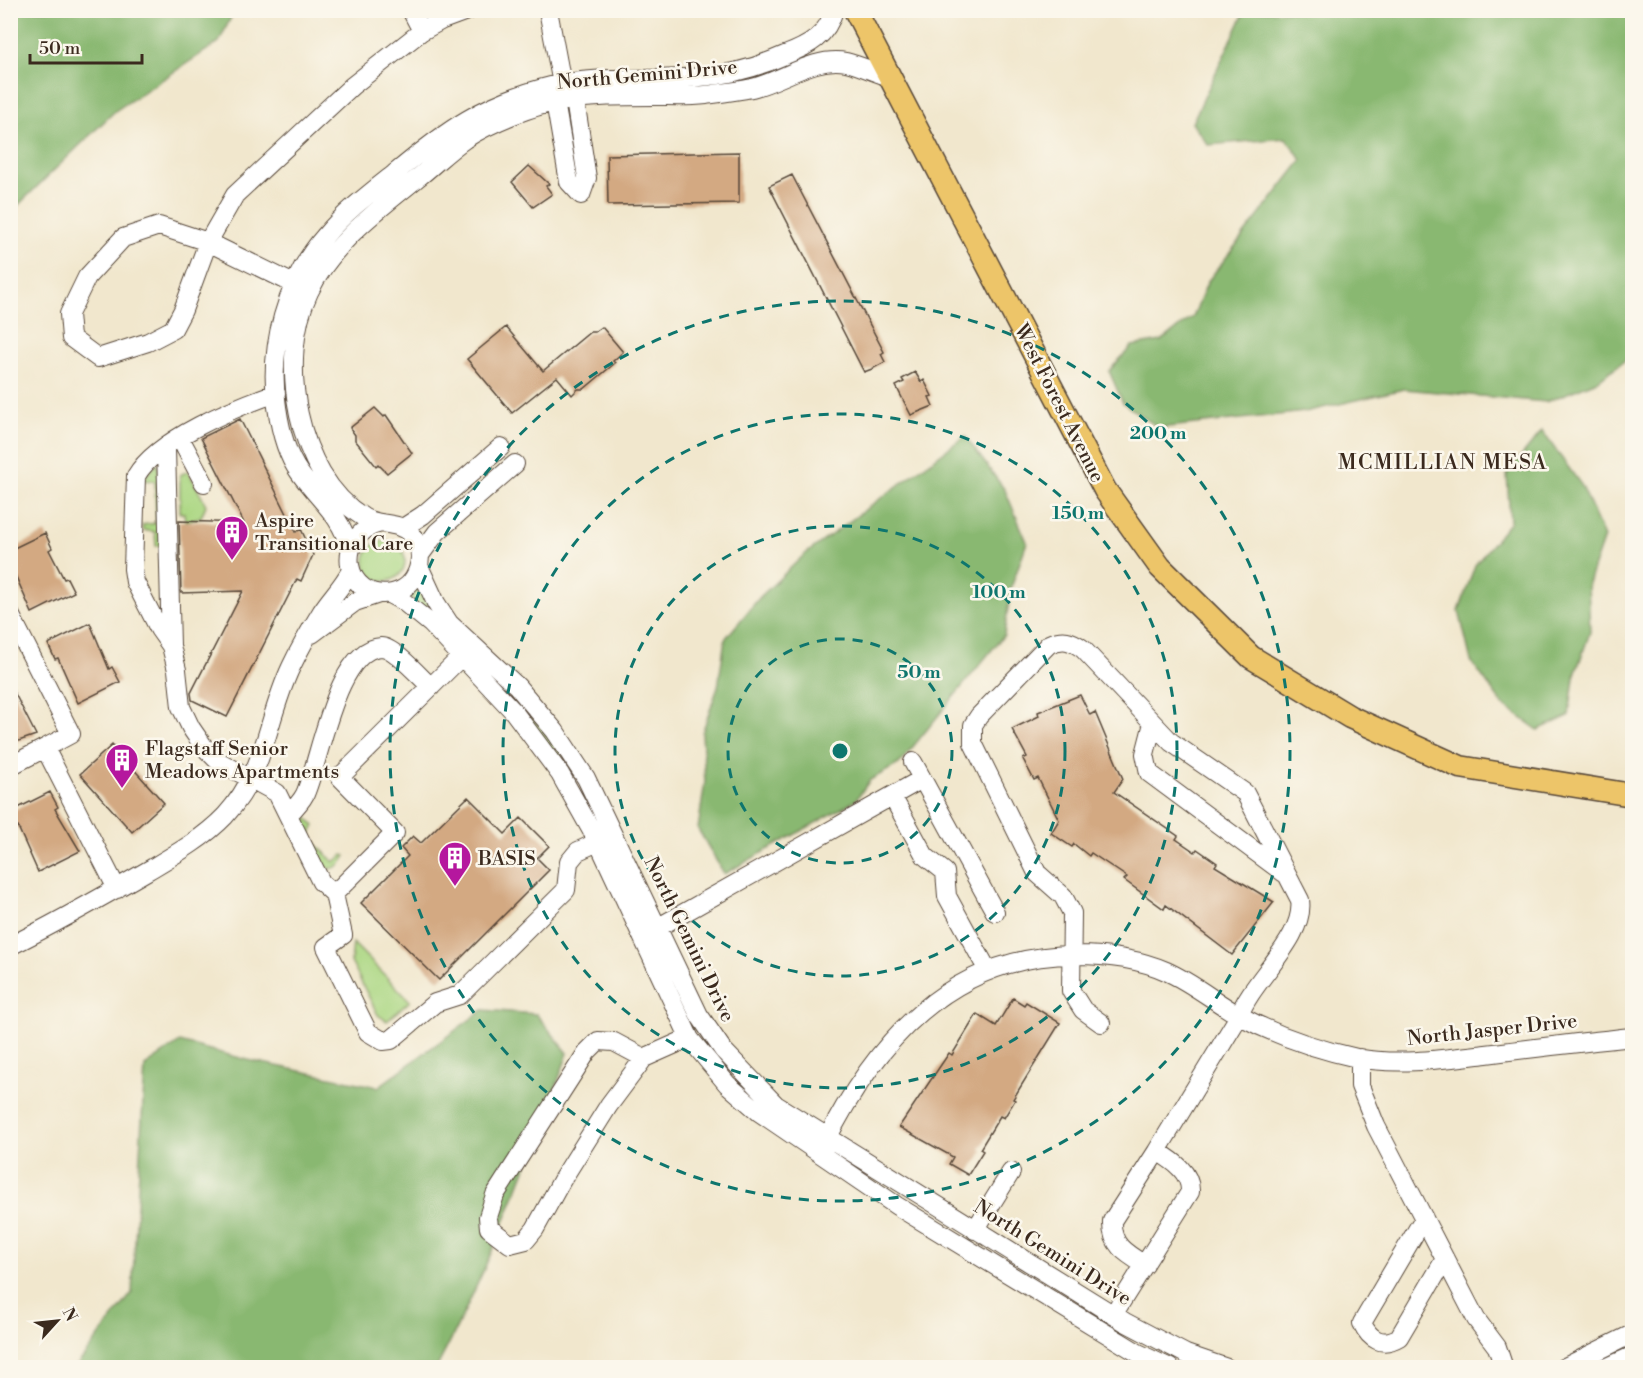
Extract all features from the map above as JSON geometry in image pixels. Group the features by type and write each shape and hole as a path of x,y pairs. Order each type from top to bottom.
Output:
{"main road":[{"name":"West Forest Avenue","path":"855,10 1105,490 1160,567 1251,657 1350,717 1460,767 1632,795"}],"street":[{"path":"411,10 422,31"},
{"path":"302,289 208,242 159,226 123,238 87,277 69,314 71,338 98,358 148,342 173,329 183,310 208,242 235,195 352,86 422,31 442,20 469,10"},
{"path":"548,10 563,91"},
{"name":"North Gemini Drive","path":"834,10 831,22 822,36 755,68 701,77 515,97 469,117 436,138 347,213 323,237 302,289 282,322 274,368 285,442 299,472 344,527 350,549 351,570 362,586 384,594 431,624 531,733 560,774 598,842 689,1038 727,1084 759,1112 975,1230 1113,1315 1186,1354 1227,1368"},
{"name":"North Gemini Drive","path":"563,91 617,96 702,96 753,88 822,62 845,62 890,77"},
{"name":"North Gemini Drive","path":"302,289 294,338 293,383 302,429 321,472 341,499 364,519 403,528 412,535 436,603 449,623 517,686 570,755 596,798 699,1015 723,1050 776,1105 897,1206 1108,1335 1170,1368"},
{"path":"171,646 159,629 135,582 133,569 136,477 141,466 173,443 229,411 276,393"},
{"path":"173,443 204,483"},
{"path":"173,443 171,646 177,670 181,707 204,747 218,761 276,792 321,882 334,894 343,935 326,947 368,1032 383,1041 391,1040 435,1003 460,995 566,890 569,862 578,851 598,842"},
{"path":"403,528 423,515 501,447"},
{"path":"310,634 355,602 408,585 437,532 515,464"},
{"path":"350,549 362,531 381,523"},
{"path":"10,946 117,889 211,830 235,804 261,758 283,684 322,611 343,586 351,570"},
{"path":"10,614 71,734 10,766"},
{"path":"1101,1023 1083,1010 1071,991 1072,913 1069,904 1037,873 973,743 973,725 1049,644 1066,640 1083,649 1171,742 1245,793 1300,900 1300,919 1245,1000 1239,1016 1112,1221 1111,1233 1117,1245 1145,1264"},
{"path":"288,815 305,795 340,686 363,655 380,647 392,651 430,687"},
{"path":"340,777 462,656"},
{"path":"1153,723 1145,754 1149,773 1287,875"},
{"path":"45,748 117,889"},
{"path":"318,756 395,833 334,894"},
{"path":"913,762 995,912"},
{"path":"657,928 922,779"},
{"path":"892,796 925,856 945,872 947,896 988,971"},
{"path":"945,872 966,860"},
{"name":"North Jasper Drive","path":"823,1146 882,1051 907,1023 933,1000 988,971 1022,960 1071,955 1131,960 1164,970 1203,991 1239,1016 1290,1040 1359,1058 1418,1062 1632,1037"},
{"path":"644,1058 614,1042 598,1041 587,1052 495,1195 488,1216 489,1228 501,1240 510,1244 526,1240 535,1229 603,1114 644,1058 689,1038"},
{"path":"1359,1058 1360,1086 1376,1126 1476,1319 1497,1347 1504,1368"},
{"path":"1113,1315 1190,1192 1186,1175 1173,1161 1157,1151"},
{"path":"975,1230 1011,1172"},
{"path":"1424,1218 1362,1323 1367,1334 1376,1341 1389,1342 1399,1336 1445,1259"},
{"path":"1563,1368 1632,1334"},
{"path":"1606,1368 1632,1356"}],"green space":[{"path":"11,10 234,11 219,42 115,111 11,212"},
{"path":"1245,11 1632,11 1632,355 1597,381 1546,402 1404,389 1305,412 1159,428 1123,403 1109,371 1132,346 1161,341 1193,317 1208,281 1302,160 1286,138 1208,145 1192,123"},
{"path":"1542,431 1582,486 1604,537 1588,583 1590,632 1574,678 1569,716 1538,730 1503,705 1471,661 1459,611 1475,565 1510,522 1507,474"},
{"path":"965,436 1005,490 1027,542 1011,588 1004,635 899,764 870,780 855,801 724,874 698,829 705,782 702,733 718,687 725,639 760,597 804,555"},
{"path":"158,465 161,546 156,546 155,532 143,530 142,525 156,523 155,481 142,480"},
{"path":"188,471 206,505 201,517 185,521 184,513 180,513 180,475"},
{"path":"385,541 393,542 399,547 404,553 404,569 399,575 393,580 385,581 377,580 371,575 366,569 365,561 366,553 371,547 377,542"},
{"path":"419,585 493,669 571,765 565,766 409,596"},
{"path":"304,815 315,826 309,837 334,862 343,855 346,856 337,867 331,869 324,867 300,820"},
{"path":"353,943 410,1001 387,1021 378,1015 351,962"},
{"path":"483,1010 536,1014 568,1053 508,1212 437,1367 75,1368 132,1293 145,1066 180,1042 248,1060 378,1087"}],"building":[{"path":"739,152 739,203 608,205 607,155"},
{"path":"529,166 549,184 546,186 552,194 533,207 512,182"},
{"path":"792,175 884,352 881,354 885,362 872,369 864,372 769,186"},
{"path":"506,327 543,371 590,332 595,332 602,327 623,352 613,361 615,363 584,389 578,389 572,395 557,377 512,413 467,359"},
{"path":"915,372 921,382 924,380 932,396 929,397 933,406 911,415 896,386 904,382 902,379"},
{"path":"375,408 384,417 386,415 412,453 387,473 378,464 376,466 355,440 355,435 350,428"},
{"name":"Aspire Transitional Care","path":"240,419 296,532 301,529 313,555 301,581 297,579 227,717 192,700 191,693 243,591 181,593 179,521 244,523 201,438"},
{"path":"45,533 52,548 49,550 64,579 67,578 74,592 32,613 10,563 10,550"},
{"path":"90,623 109,669 112,667 120,682 78,703 58,658 55,659 48,644"},
{"path":"10,684 36,735 10,744"},
{"path":"1080,695 1090,715 1095,712 1123,779 1114,792 1178,836 1176,839 1195,852 1197,849 1217,863 1215,866 1274,902 1232,955 1166,905 1164,909 1124,880 1127,877 1091,853 1089,856 1074,844 1072,847 1051,833 1059,820 1038,778 1034,780 1023,759 1027,757 1012,729 1039,716 1038,712"},
{"name":"Flagstaff Senior Meadows Apartments","path":"112,745 164,803 132,832 80,774"},
{"path":"50,792 58,807 55,809 80,851 38,872 18,827 15,828 10,819 10,812"},
{"name":"BASIS","path":"468,797 505,834 521,818 549,846 537,858 549,870 439,980 361,903 408,856 401,848 413,836 421,843"},
{"path":"1013,998 1024,1005 1026,1002 1060,1023 1013,1099 1015,1100 1004,1118 1000,1116 980,1149 983,1151 968,1175 949,1164 953,1157 899,1127 949,1053 952,1055 977,1014 996,1026"}],"place":[{"name":"Aspire Transitional Care","path":"232,561"},
{"name":"Flagstaff Senior Meadows Apartments","path":"122,789"},
{"name":"BASIS","path":"455,887"}],"district":[{"name":"MCMILLIAN MESA","path":"1443,462"}]}
